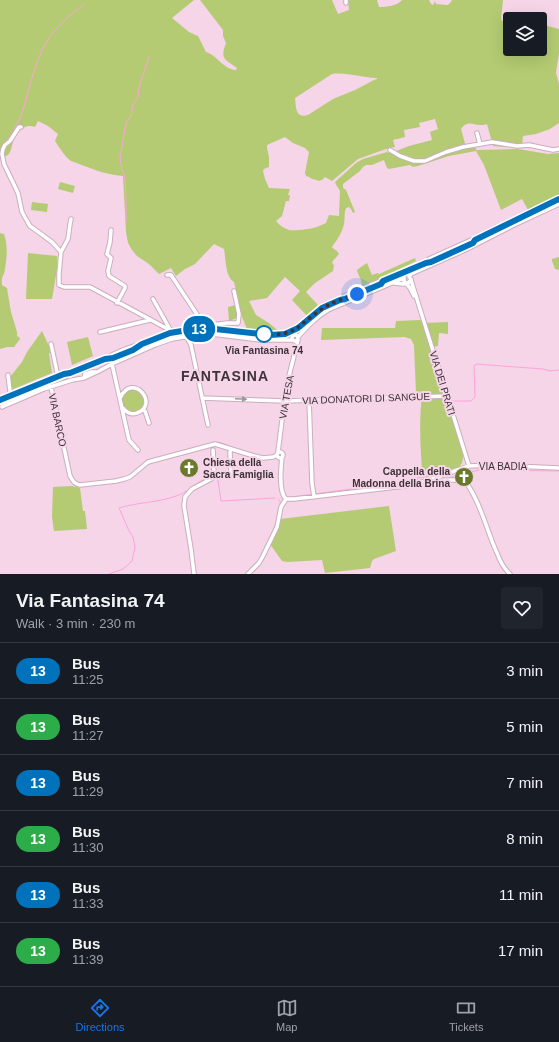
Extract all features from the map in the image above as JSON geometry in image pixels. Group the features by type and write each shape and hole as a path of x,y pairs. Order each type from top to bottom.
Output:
{"street":[{"path":"20,127 3,149 2,154 4,164 18,193 22,212 30,226 52,242 61,252"},
{"path":"478,133 480,144"},
{"path":"390,150 400,156 414,161 425,161 463,147 492,142 554,150 559,149"},
{"name":"VIA DEI PRATI","path":"469,466 425,326 407,277 407,271 473,243 475,240 559,199"},
{"path":"295,338 320,314 407,277 559,204"},
{"path":"71,219 68,239 61,252 59,286 90,287 166,328 171,333"},
{"path":"111,230 107,254 111,258 108,274 125,286 117,302"},
{"path":"167,275 171,275 205,327 270,335 285,334 298,328 322,308 381,284 383,281 407,277"},
{"path":"392,283 409,283 407,277"},
{"name":"VIA DEI PRATI","path":"406,283 416,300"},
{"path":"0,400 64,374 85,368 132,346 142,344 171,333 227,322 238,323 239,314 234,291"},
{"path":"153,299 171,333"},
{"path":"100,332 150,320"},
{"name":"VIA BARCO","path":"231,449 215,444 148,462 130,477 116,482 76,484 70,476 51,387 72,380 84,378 155,345 186,336 212,334 261,340 283,340 295,338"},
{"path":"191,345 193,335"},
{"path":"186,336 191,345 208,425"},
{"name":"VIA TESA","path":"286,499 281,486 282,462 278,456 284,401 295,349 295,338"},
{"path":"51,344 57,372"},
{"path":"112,364 129,440 138,450"},
{"path":"85,368 89,373"},
{"path":"79,370 84,378 85,374 99,372"},
{"path":"1,406 65,377 70,373"},
{"path":"8,375 10,391"},
{"path":"1,406 51,387"},
{"path":"120,398 126,390 130,388 139,389 145,396 146,401 143,410 135,414 130,413 123,408"},
{"name":"VIA DONATORI DI SANGUE","path":"202,398 284,401 447,396"},
{"path":"309,400 313,495"},
{"path":"143,410 145,411 148,423"},
{"path":"236,475 231,475 231,449 263,458 278,456"},
{"path":"194,574 184,506 185,497 192,488 214,476 213,450"},
{"name":"VIA BADIA","path":"426,481 469,466 491,465 559,468"},
{"path":"248,574 259,563 263,556 277,527 282,507 286,499 294,500 313,495 405,486 426,481 460,480 466,482 474,496 502,565 510,574"}],"green space":[{"path":"0,0 194,0 172,18 189,32 198,36 206,52 214,56 228,68 236,70 237,68 223,56 226,43 223,36 223,30 200,0 332,0 338,14 349,10 348,0 377,0 379,7 395,5 402,0 429,0 433,5 435,1 436,4 448,5 452,0 503,0 501,19 503,21 503,56 547,56 547,26 559,29 559,53 556,73 559,84 559,123 550,129 536,134 523,136 522,146 493,146 487,124 468,124 463,126 461,129 466,147 476,148 476,150 518,149 548,154 559,153 559,195 528,210 522,199 501,210 484,165 476,151 449,156 413,167 410,165 389,169 387,168 384,160 372,165 366,165 343,184 343,188 346,190 355,212 353,213 349,207 346,208 343,227 332,247 339,254 332,262 334,266 333,271 315,283 306,292 318,305 307,316 292,300 300,291 285,277 267,298 249,301 256,315 269,323 279,333 250,331 247,329 242,317 234,282 231,280 227,272 224,249 214,244 195,264 176,276 171,268 159,274 149,264 137,256 128,243 126,232 123,176 103,172 71,161 55,141 58,134 48,126 38,121 35,127 27,126 21,129 13,142 9,154 0,159","holes":["332,74 349,74 377,79 333,99 308,115 304,116 298,113 295,98","435,119 438,129 430,132 432,140 409,146 392,154 387,152 363,159 356,163 335,182 340,191 339,216 329,215 326,223 318,227 298,230 287,229 276,221 282,216 286,201 289,201 290,195 288,195 290,189 269,188 263,171 269,167 267,145 285,137 293,143 305,148 309,152 305,173 306,176 318,181 325,177 332,181 358,159 395,147 393,140 405,137 404,130 420,127 419,123"]},
{"path":"60,182 75,186 73,193 58,189"},
{"path":"32,202 48,204 47,212 31,210"},
{"path":"0,233 4,234 7,247 5,272 2,279 2,285 7,288 17,336 20,339 14,347 0,349"},
{"path":"28,253 57,256 57,269 52,299 26,299"},
{"path":"559,257 559,270 555,269 552,259"},
{"path":"415,258 416,261 362,286 357,271 367,263 372,275 379,274"},
{"path":"236,305 238,313 237,316 229,322 228,307"},
{"path":"420,320 424,323 448,322 448,334 439,333 438,346 432,347 464,452 462,463 459,467 423,479 420,436 422,394 416,394 414,345 411,339 405,337 321,340 322,328 395,328 396,321"},
{"path":"42,331 51,353 49,353 52,373 11,390 10,377 22,362 27,352"},
{"path":"88,337 93,356 72,365 67,342"},
{"path":"133,390 141,393 144,401 141,409 133,412 125,409 122,401 125,393"},
{"path":"72,486 80,488 87,529 54,531 52,517 53,487"},
{"path":"389,506 396,551 374,559 370,568 325,573 322,560 282,561 270,544 280,519"}],"waterway":[{"path":"2,147 20,119 38,60 47,41 59,26 84,4"},
{"path":"126,221 125,179 120,158 127,121 131,117 133,105 138,97 139,88 149,57"},
{"path":"0,157 1,151"},
{"path":"0,157 11,182"},
{"path":"451,401 471,401 475,397 474,366 476,364 543,369 550,371 559,370"},
{"path":"219,442 227,445"},
{"path":"229,446 234,448"},
{"path":"192,487 212,475 211,452"},
{"path":"450,478 479,470 559,471"},
{"path":"292,497 404,482 436,474"},
{"path":"216,477 221,501 275,498"},
{"path":"109,574 123,569 132,561 135,547 133,537 119,508 166,499 183,493 191,488"},
{"path":"278,499 280,501 280,507"},
{"path":"264,550 276,524"}],"bus line":[{"name":"13","path":"0,400 64,374 79,370 105,359 113,358 170,333 206,328 270,335 285,334 298,328 322,308 330,304 381,284 383,281 473,243 475,240 559,199"}],"place":[{"name":"Via Fantasina 74","path":"264,334"},
{"name":"Chiesa della Sacra Famiglia","path":"189,468"},
{"name":"Cappella della Madonna della Brina","path":"464,477"}],"district":[{"name":"FANTASINA","path":"225,376"}],"route":[{"path":"264,334 278,335 292,331 298,328 322,308 357,294"}]}
